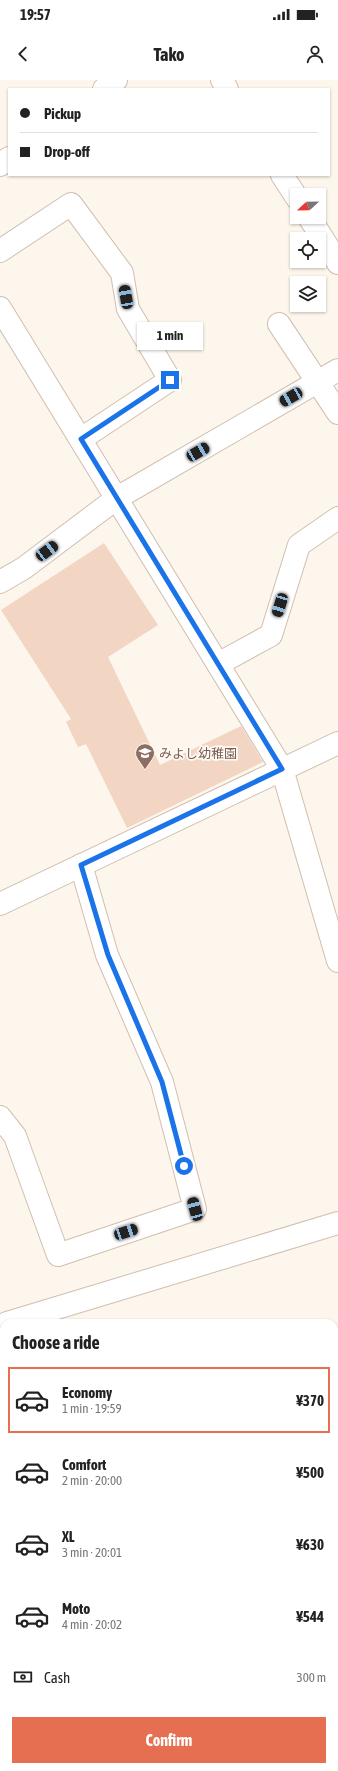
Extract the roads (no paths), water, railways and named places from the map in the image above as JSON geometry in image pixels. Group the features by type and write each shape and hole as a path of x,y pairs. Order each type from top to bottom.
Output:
{"street":[{"path":"105,88 116,80"},
{"path":"0,165 8,159"},
{"path":"283,176 290,188"},
{"path":"0,252 71,204 122,273 128,309 170,380 81,439"},
{"path":"313,224 338,263"},
{"path":"0,308 282,769 338,961"},
{"path":"279,324 338,413"},
{"path":"0,582 24,568 117,498 338,370"},
{"path":"218,664 271,634 299,545 338,518"},
{"path":"0,904 338,743"},
{"path":"0,1117 15,1136 58,1255 195,1209 162,1082 108,955 81,865"},
{"path":"18,1319 338,1223"}],"place":[{"name":"みよし幼稚園","path":"145,770"}]}
